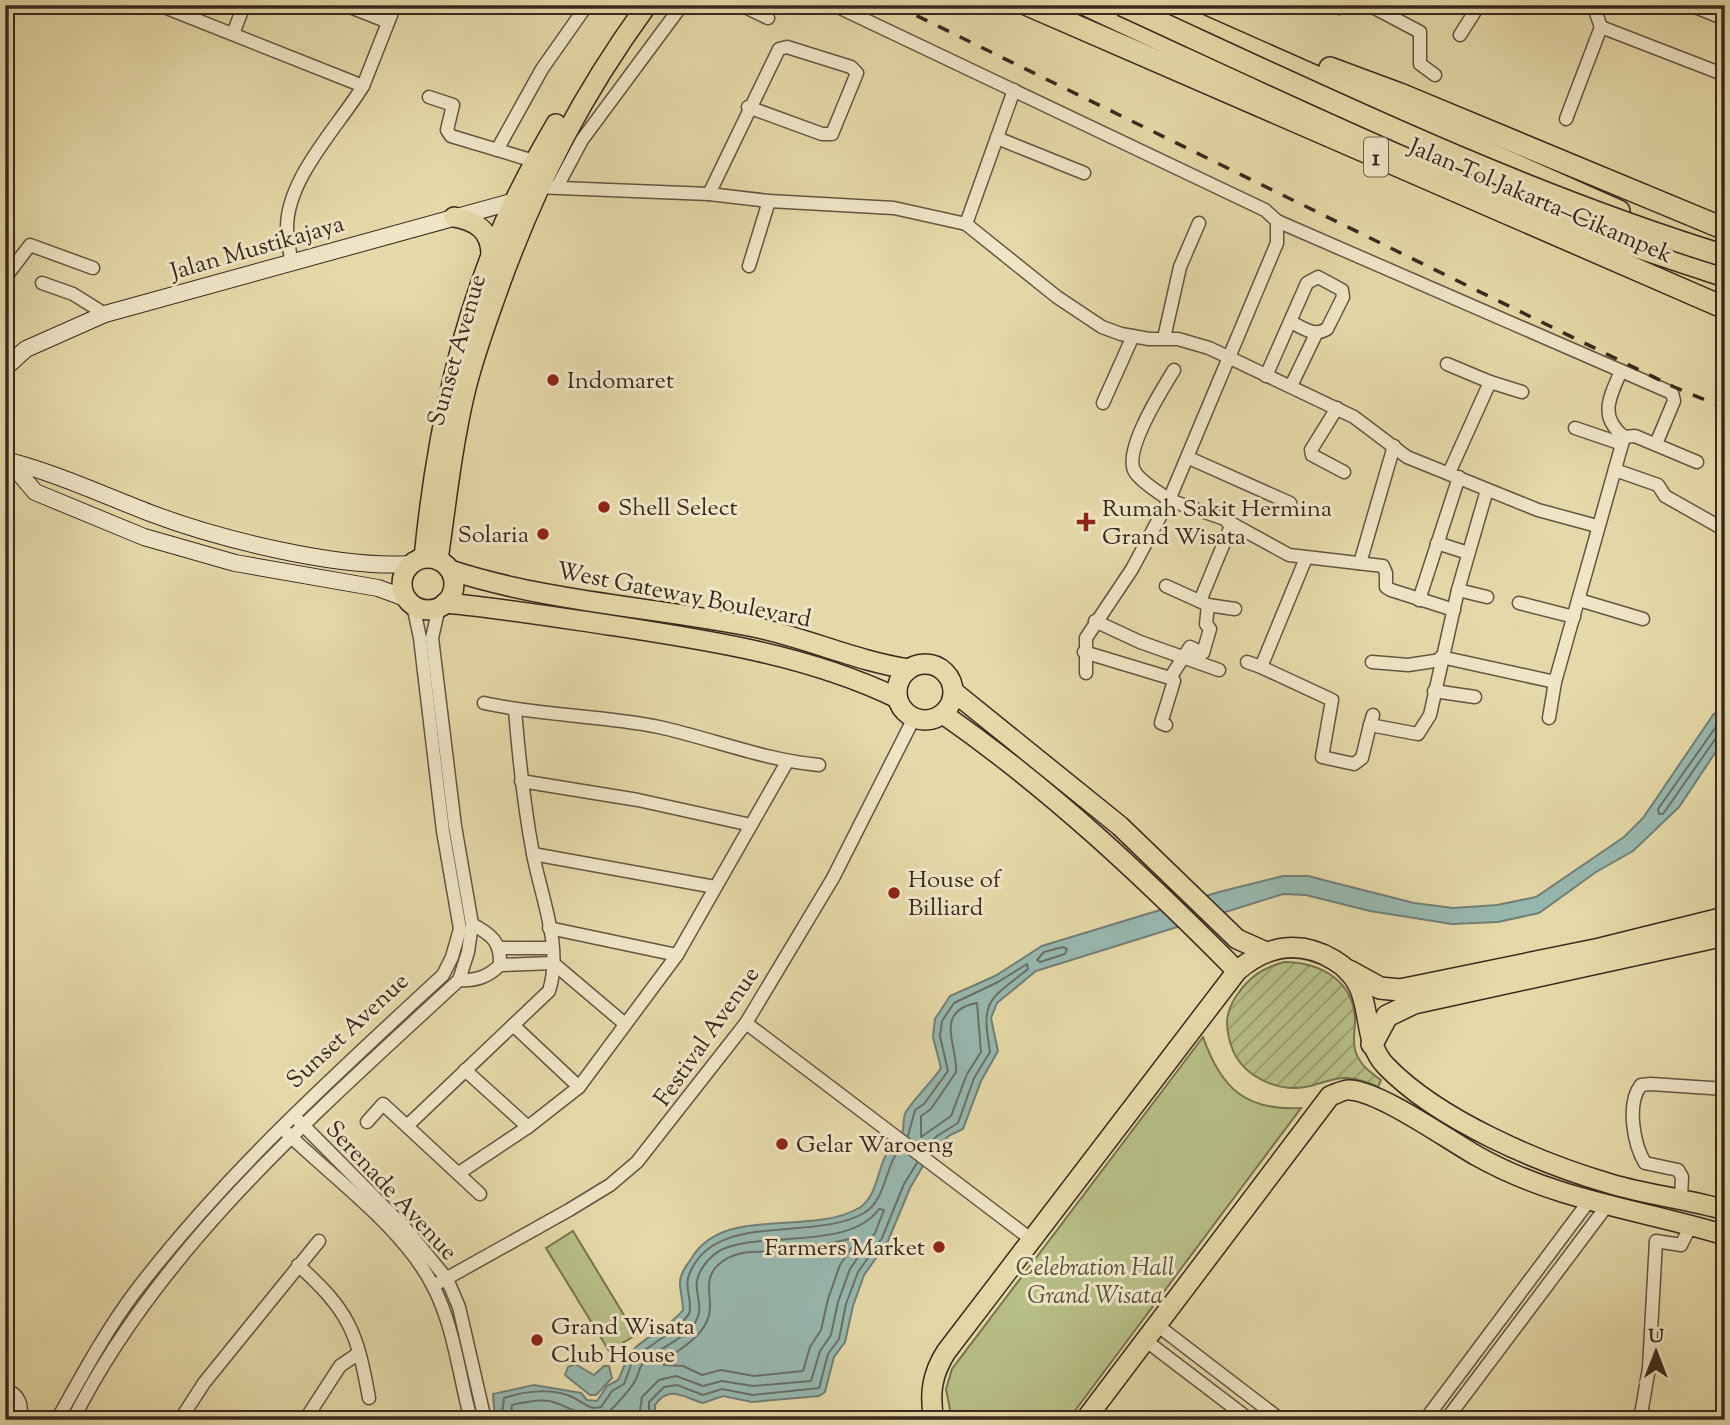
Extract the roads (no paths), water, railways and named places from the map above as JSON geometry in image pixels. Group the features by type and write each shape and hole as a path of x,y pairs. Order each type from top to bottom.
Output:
{"highway":[{"name":"Jalan Tol Jakarta–Cikampek","path":"1028,5 1725,308"},
{"name":"1","path":"1086,5 1343,125 1568,224 1725,276"},
{"name":"1","path":"1122,5 1470,162 1636,228 1725,258"},
{"name":"Jalan Tol Jakarta–Cikampek","path":"1155,5 1725,258"},
{"path":"1155,5 1400,94 1725,229"},
{"path":"1659,933 1725,908"},
{"path":"1349,971 1380,988 1401,990 1600,949 1725,918"},
{"path":"1372,1044 1387,1016 1414,1003 1725,937"}],"main road":[{"path":"533,192 534,161 584,74 633,5"},
{"path":"533,192 574,116 615,49 647,5"},
{"name":"Jalan Mustikajaya","path":"7,361 45,340 105,314 454,218 533,192"},
{"name":"Sunset Avenue","path":"431,563 428,511 447,407 491,253 533,192"},
{"name":"Sunset Avenue","path":"431,563 466,390 479,342 533,192"},
{"path":"454,218 468,220 481,228 491,239 491,253"},
{"name":"West Gateway Boulevard","path":"7,460 41,470 153,514 239,540 381,566 431,563 499,585 756,628 806,640 877,664 909,669"},
{"name":"West Gateway Boulevard","path":"7,460 35,492 65,507 144,537 234,563 378,588 410,602"},
{"path":"234,563 239,540"},
{"path":"431,563 454,584 442,605 426,609 410,602 402,585 431,563"},
{"path":"378,588 384,578 381,566"},
{"name":"West Gateway Boulevard","path":"442,605 639,630 798,661 867,683 897,698"},
{"path":"639,630 643,609"},
{"path":"922,664 936,666 949,676 954,692 951,704 943,714 929,720 914,718 901,707 897,698 899,682 909,669 922,664"},
{"path":"954,692 1040,758 1120,826 1237,939 1264,951"},
{"path":"943,714 989,747 1107,842 1237,971"},
{"path":"1107,842 1120,826"},
{"path":"934,1420 930,1397 940,1361 1237,971 1264,951 1280,947 1307,950 1334,959 1349,971 1364,995 1372,1044 1385,1066 1442,1110 1492,1138 1544,1162 1612,1185 1681,1197 1725,1210"},
{"path":"1085,1420 1330,1096 1348,1089 1373,1095 1482,1159 1537,1184 1598,1204 1725,1235"}],"street":[{"path":"160,5 363,86"},
{"path":"233,34 244,5"},
{"path":"345,5 388,22"},
{"path":"291,261 287,228 295,191 312,157 340,123 363,86 395,5"},
{"path":"498,150 542,69 587,5"},
{"path":"533,192 588,130 682,5"},
{"path":"741,5 768,18"},
{"path":"834,5 1265,210 1277,221 1674,396 1656,444"},
{"path":"1329,6 1339,8 1344,5"},
{"path":"1369,5 1420,32 1420,64 1435,75"},
{"path":"1461,35 1479,5"},
{"path":"1566,118 1601,27 1593,5"},
{"path":"1690,5 1725,19"},
{"path":"1601,27 1725,75"},
{"path":"709,194 748,107 781,47 797,49 851,67 857,73 832,134 822,134 748,107"},
{"path":"966,224 1014,90"},
{"path":"429,97 453,105 447,130 450,136 534,161"},
{"path":"997,138 1084,173"},
{"path":"533,192 709,194 769,201 894,208 966,224 1102,327 1133,336 1188,342 1228,356 1371,427 1408,457 1538,510 1597,526"},
{"path":"749,266 769,201"},
{"path":"1086,673 1086,638 1132,569 1189,458 1228,356 1277,243 1277,221"},
{"path":"1164,338 1180,267 1199,223"},
{"path":"5,278 30,245 93,268"},
{"path":"1266,376 1307,283 1312,278 1340,286 1343,297 1326,330 1316,334 1290,386"},
{"path":"42,283 73,294 105,314"},
{"path":"1291,322 1316,334"},
{"path":"1103,403 1133,336"},
{"path":"1447,364 1489,383 1522,392"},
{"path":"1174,370 1152,408 1132,458 1135,472 1169,500 1229,522 1285,554 1383,566 1386,587 1454,610"},
{"path":"1621,371 1609,399 1608,411 1612,428 1623,440"},
{"path":"1419,600 1454,475 1489,383"},
{"path":"1337,408 1311,450 1315,459 1343,472"},
{"path":"1576,428 1623,440 1636,436 1697,462"},
{"path":"1549,718 1555,682 1623,440"},
{"path":"1360,563 1394,446"},
{"path":"1189,458 1290,503"},
{"path":"1615,470 1658,485 1665,496 1725,530"},
{"path":"1247,662 1332,700 1322,757 1354,764 1362,758 1371,720 1418,734 1430,715 1458,590 1487,490"},
{"path":"1170,678 1190,647 1203,653 1206,646 1210,629 1206,624 1204,603 1229,537 1229,522"},
{"path":"1437,543 1468,553"},
{"path":"1261,667 1306,558"},
{"path":"1166,586 1204,603 1235,609"},
{"path":"1458,590 1487,597"},
{"path":"1579,600 1643,619"},
{"name":"Sunset Avenue","path":"57,1420 92,1357 134,1293 206,1206 293,1114 443,975 453,957 460,929 443,831 420,638 410,602"},
{"path":"1519,603 1574,617"},
{"path":"442,605 432,638 455,826 472,924 468,952 459,980 474,980 492,973 500,965 501,948 496,940 472,924"},
{"path":"1095,621 1219,670"},
{"path":"1084,652 1174,681 1161,723 1166,725"},
{"path":"1372,662 1408,665 1441,658 1555,682"},
{"path":"1434,691 1475,697"},
{"path":"484,703 515,710 657,727 787,762 819,765"},
{"path":"407,1126 549,991 553,964 552,948 521,780 515,710"},
{"name":"Festival Avenue","path":"433,1286 569,1210 610,1185 637,1162 746,1023 834,878 914,718"},
{"path":"458,1173 528,1127 579,1087 677,955 787,762"},
{"path":"521,780 638,800 751,825"},
{"path":"533,854 715,887"},
{"path":"549,928 677,955"},
{"path":"501,948 552,948"},
{"path":"500,965 553,964 625,1024"},
{"name":"Sunset Avenue","path":"73,1420 104,1364 146,1303 217,1216 303,1125 459,980"},
{"path":"746,1023 1032,1240"},
{"path":"513,1025 579,1087"},
{"path":"465,1070 528,1127"},
{"path":"1681,1197 1682,1177 1678,1170 1645,1163 1637,1151 1634,1113 1637,1090 1641,1085 1651,1084 1725,1089"},
{"path":"366,1122 383,1104 480,1194"},
{"name":"Serenade Avenue","path":"293,1114 406,1229 447,1279 459,1307 485,1420"},
{"name":"Serenade Avenue","path":"281,1127 393,1232 433,1286 451,1339 471,1420"},
{"path":"1424,1420 1598,1204"},
{"path":"1446,1420 1598,1204"},
{"path":"206,1206 217,1216"},
{"path":"1663,1420 1641,1418 1649,1368 1656,1241 1681,1245 1691,1225"},
{"path":"180,1420 204,1383 319,1241"},
{"path":"298,1265 330,1294 347,1316 369,1398"},
{"path":"1157,1325 1281,1420"},
{"path":"1145,1340 1250,1420"},
{"path":"305,1420 340,1366 359,1353"},
{"path":"5,1389 20,1402 22,1410 18,1420"}],"water":[{"path":"1725,705 1725,738 1679,807 1633,851 1596,872 1539,913 1498,922 1452,924 1370,911 1306,895 1283,894 1036,971 997,1003 991,1018 998,1051 981,1081 963,1129 950,1135 931,1152 910,1188 888,1241 864,1275 853,1306 845,1342 834,1357 825,1392 819,1396 752,1402 723,1396 703,1403 672,1394 666,1395 655,1405 655,1411 668,1420 495,1420 493,1394 534,1385 581,1393 587,1400 597,1401 607,1386 618,1380 631,1352 683,1310 681,1276 705,1242 724,1232 745,1226 839,1216 865,1203 874,1189 884,1158 902,1133 907,1110 941,1068 933,1037 935,1019 950,996 995,976 1042,946 1219,892 1283,876 1308,876 1414,903 1453,908 1497,905 1536,897 1624,837 1643,818 1713,715"},
{"path":"575,1364 594,1375 604,1366 609,1366 612,1378 596,1395 590,1395 565,1375 568,1367"}],"railway":[{"path":"895,5 1674,387 1725,408"}],"place":[{"name":"Indomaret","path":"553,380"},
{"name":"Shell Select","path":"604,507"},
{"name":"Rumah Sakit Hermina Grand Wisata","path":"1086,522"},
{"name":"Solaria","path":"543,534"},
{"name":"House of Billiard","path":"894,893"},
{"name":"Gelar Waroeng","path":"782,1144"},
{"name":"Farmers Market","path":"939,1247"},
{"name":"Grand Wisata Club House","path":"537,1340"}],"park label":[{"name":"Celebration Hall Grand Wisata","path":"1095,1281"}]}
